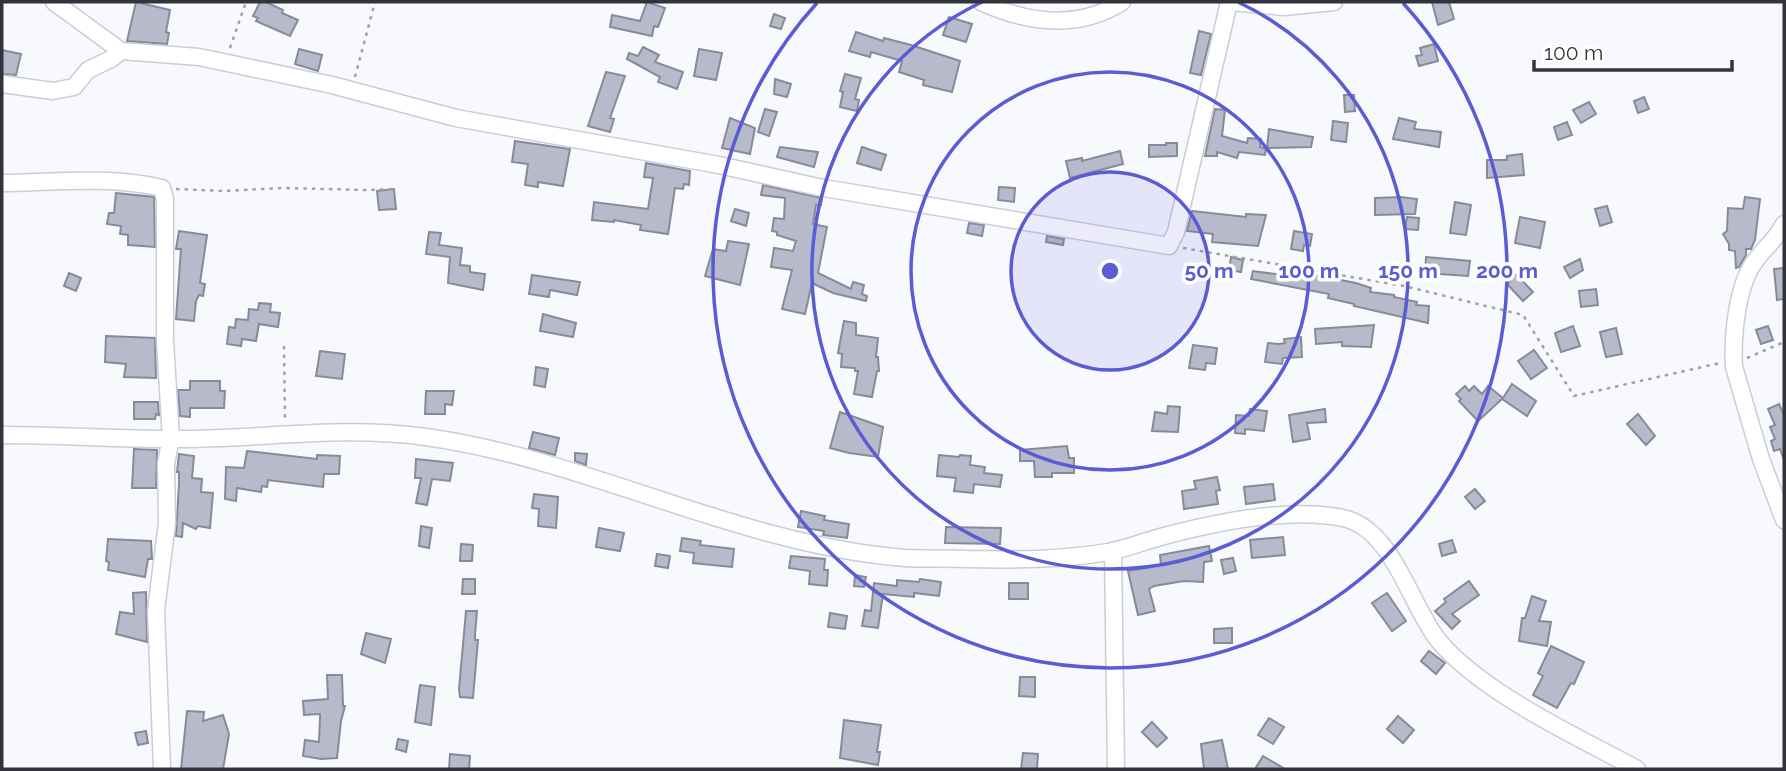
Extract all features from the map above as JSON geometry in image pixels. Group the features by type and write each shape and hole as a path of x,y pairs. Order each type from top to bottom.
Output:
{"street":[{"path":"54,2 121,51 199,57 352,90 457,118 719,165 818,187 1169,246 1176,232 1230,2 1283,7 1334,2"},
{"path":"981,2 1011,13 1056,22 1085,19 1122,2"},
{"path":"2,84 53,91 74,88 88,70 121,51"},
{"path":"2,183 87,181 144,184 162,188 165,341 171,439 166,463 167,523 156,610 162,769"},
{"path":"1784,224 1778,236 1754,263 1744,284 1734,360 1761,459 1784,520"},
{"path":"2,435 171,439 285,433 382,433 425,437 477,447 568,471 747,528 865,553 907,558 1028,561 1113,551 1205,526 1266,517 1307,515 1342,518 1358,524 1379,538 1436,637 1456,659 1486,682 1540,716 1637,769"},
{"path":"1113,551 1116,769"}],"path":[{"path":"226,63 246,2"},
{"path":"352,90 374,2"},
{"path":"162,188 224,191 282,188 395,189"},
{"path":"1169,246 1404,286 1523,315 1574,396 1749,357 1784,342"},
{"path":"284,346 285,433"}],"building":[{"path":"136,2 170,10 167,44 127,41"},
{"path":"260,2 283,10 282,13 298,20 290,36 256,21 258,18 253,16"},
{"path":"647,2 665,8 658,27 654,26 652,36 610,27 612,15 640,21"},
{"path":"1432,2 1449,2 1454,19 1438,25"},
{"path":"774,14 785,18 781,29 770,26"},
{"path":"949,17 972,24 966,42 943,35"},
{"path":"1199,31 1211,34 1201,75 1190,73"},
{"path":"856,32 883,41 884,38 911,45 960,61 952,92 923,85 924,80 899,72 902,61 871,52 870,57 849,51"},
{"path":"1434,44 1438,61 1419,66 1416,56 1422,55 1420,48"},
{"path":"643,47 659,55 655,62 683,72 677,89 658,82 660,77 627,59 629,53 638,56"},
{"path":"299,49 322,55 318,71 295,64"},
{"path":"699,49 722,53 716,80 694,76"},
{"path":"2,50 21,54 16,75 2,74"},
{"path":"606,72 625,76 610,118 614,119 610,132 588,126"},
{"path":"845,74 861,78 855,99 859,100 857,111 840,107 843,92 840,91"},
{"path":"775,79 791,84 787,97 774,94"},
{"path":"1344,95 1354,95 1355,111 1345,112"},
{"path":"1644,97 1649,109 1638,113 1634,101"},
{"path":"1589,102 1596,114 1581,123 1573,110"},
{"path":"765,109 777,112 769,136 758,132"},
{"path":"1215,109 1225,110 1222,136 1247,143 1248,138 1261,139 1260,147 1266,149 1265,155 1239,152 1237,158 1217,152 1217,156 1205,156"},
{"path":"730,118 755,128 750,154 722,148"},
{"path":"1399,118 1416,122 1414,129 1441,132 1439,147 1393,139"},
{"path":"1333,121 1348,123 1346,142 1331,140"},
{"path":"1567,122 1572,135 1558,140 1554,127"},
{"path":"1269,129 1313,137 1311,147 1267,148"},
{"path":"515,141 570,149 563,186 538,182 538,187 525,185 528,164 512,162"},
{"path":"1177,143 1177,156 1149,157 1149,145"},
{"path":"780,147 818,152 814,167 777,157"},
{"path":"862,147 886,155 881,170 857,163"},
{"path":"1120,151 1123,164 1070,178 1066,161 1082,158 1082,161"},
{"path":"1522,154 1524,175 1487,178 1487,160 1507,160 1507,156"},
{"path":"646,163 690,171 689,185 684,184 683,189 675,188 668,234 640,230 641,225 614,220 592,220 594,202 648,209 653,178 644,177"},
{"path":"763,185 822,198 821,205 816,205 813,224 827,227 818,273 851,289 853,282 864,285 862,294 867,296 866,301 833,293 812,283 805,314 782,309 792,270 771,267 774,248 793,251 796,241 772,231 774,218 784,219 785,198 761,195"},
{"path":"999,187 1015,188 1014,202 998,200"},
{"path":"394,189 396,209 379,210 377,191"},
{"path":"116,193 154,197 155,247 128,245 128,235 120,234 121,226 107,224 109,213 114,213"},
{"path":"1745,197 1760,199 1755,240 1751,249 1746,249 1746,255 1736,268 1735,251 1729,250 1729,244 1723,234 1727,231 1728,208 1743,209"},
{"path":"1375,198 1417,199 1415,214 1375,215"},
{"path":"1455,202 1471,205 1466,235 1450,233"},
{"path":"1607,206 1612,222 1600,226 1595,209"},
{"path":"735,209 749,213 746,226 731,221"},
{"path":"1192,211 1246,217 1246,214 1266,215 1258,246 1212,242 1213,234 1187,231"},
{"path":"1407,217 1419,218 1418,230 1405,229"},
{"path":"1520,217 1545,222 1540,248 1515,243"},
{"path":"969,223 984,225 982,236 967,233"},
{"path":"179,231 207,235 200,283 205,284 203,296 199,295 196,301 194,321 176,319 181,249 176,249"},
{"path":"1294,231 1312,234 1310,246 1304,245 1303,251 1291,249"},
{"path":"429,232 441,233 439,245 462,248 460,265 470,266 470,272 485,274 483,290 448,283 450,257 426,254"},
{"path":"1047,236 1064,239 1063,245 1046,242"},
{"path":"728,241 749,244 740,285 705,276 713,249 726,251"},
{"path":"1231,257 1243,260 1241,272 1229,270"},
{"path":"1426,257 1470,261 1468,276 1425,273"},
{"path":"1580,259 1583,270 1570,278 1564,267"},
{"path":"1784,268 1784,299 1777,300 1774,269"},
{"path":"1284,269 1356,283 1371,288 1370,292 1394,295 1417,302 1416,305 1429,306 1428,323 1354,306 1328,298 1329,294 1251,279 1253,271 1282,275"},
{"path":"69,273 81,278 76,291 64,286"},
{"path":"1516,274 1533,292 1523,301 1507,284"},
{"path":"532,275 580,282 577,295 550,290 549,297 529,294"},
{"path":"1596,289 1598,305 1581,307 1579,291"},
{"path":"259,303 271,304 270,312 280,313 278,327 259,324 256,341 242,339 241,346 227,344 229,327 235,328 236,319 248,320 249,309 258,310"},
{"path":"543,314 576,323 573,337 540,331"},
{"path":"844,321 856,323 856,335 878,338 876,357 879,371 872,397 854,394 858,371 855,371 855,368 841,367 842,354 838,353"},
{"path":"1374,325 1371,347 1342,346 1342,342 1316,344 1315,329"},
{"path":"1573,326 1580,346 1561,352 1555,333"},
{"path":"1768,326 1773,340 1761,344 1756,330"},
{"path":"1616,328 1622,354 1606,357 1600,332"},
{"path":"106,336 155,338 156,378 124,377 126,364 105,362"},
{"path":"1301,337 1302,357 1283,358 1282,364 1265,362 1268,343 1285,343 1284,339"},
{"path":"1193,345 1217,348 1215,364 1206,363 1205,370 1189,368"},
{"path":"1534,350 1547,368 1531,379 1518,361"},
{"path":"320,351 345,354 342,379 316,376"},
{"path":"536,367 548,369 545,387 534,385"},
{"path":"190,381 220,381 220,391 225,391 224,408 190,408 190,417 180,416 178,390 190,390"},
{"path":"1512,384 1536,401 1527,416 1502,399 1478,421 1456,394 1465,386 1469,391 1474,386 1482,394 1488,386 1503,398"},
{"path":"426,391 454,391 452,405 445,404 445,414 425,414"},
{"path":"134,402 158,402 159,415 156,414 155,419 134,419"},
{"path":"1779,404 1784,415 1784,460 1780,449 1774,451 1771,441 1775,439 1770,427 1775,425 1768,409"},
{"path":"1168,406 1180,407 1178,432 1152,431 1155,412 1167,414"},
{"path":"1250,409 1267,411 1264,431 1245,429 1245,434 1235,433 1236,415 1249,416"},
{"path":"1325,409 1326,422 1307,423 1310,439 1293,442 1289,415"},
{"path":"840,412 883,427 878,457 830,448"},
{"path":"1638,414 1655,436 1646,445 1627,424"},
{"path":"533,432 559,438 555,455 529,448"},
{"path":"1067,446 1069,458 1074,458 1074,473 1052,473 1052,477 1035,477 1034,461 1020,461 1020,450"},
{"path":"134,449 157,450 156,488 132,488"},
{"path":"247,451 317,459 317,455 340,456 339,474 324,474 323,487 268,480 267,487 262,486 261,492 237,488 236,501 225,499 226,467 244,468"},
{"path":"575,453 587,454 586,465 575,461"},
{"path":"179,454 194,456 192,478 202,479 201,492 213,493 210,528 198,526 196,529 183,523 182,537 176,536"},
{"path":"939,455 971,456 970,465 985,467 984,473 1002,475 1000,487 974,484 973,493 954,491 956,478 937,476"},
{"path":"416,459 453,463 450,481 432,479 427,505 416,503 421,478 415,478"},
{"path":"1217,477 1220,490 1216,491 1218,504 1184,509 1182,491 1196,489 1194,481"},
{"path":"1273,484 1275,500 1246,504 1244,487"},
{"path":"1475,489 1485,501 1475,509 1465,497"},
{"path":"534,494 558,497 556,528 538,526 539,509 532,508"},
{"path":"801,511 825,516 824,520 849,524 847,538 823,535 824,531 798,527"},
{"path":"421,526 432,528 429,548 419,546"},
{"path":"946,527 1001,528 1000,544 945,543"},
{"path":"599,528 624,533 620,551 596,547"},
{"path":"1283,537 1285,555 1252,558 1250,540"},
{"path":"682,538 701,541 700,545 734,549 732,567 693,563 694,553 680,551"},
{"path":"108,539 151,541 152,559 148,559 145,577 108,570"},
{"path":"1452,540 1456,552 1442,556 1439,544"},
{"path":"461,544 473,545 472,561 460,561"},
{"path":"1209,546 1212,561 1204,562 1203,582 1184,581 1154,586 1149,589 1155,611 1138,615 1128,571 1161,565 1160,555"},
{"path":"657,554 670,556 668,568 655,566"},
{"path":"791,556 825,559 824,570 828,570 827,586 809,584 810,571 789,568"},
{"path":"1233,558 1236,571 1224,574 1221,560"},
{"path":"855,575 866,577 864,587 854,586"},
{"path":"463,579 475,579 475,594 462,594"},
{"path":"920,579 941,582 939,596 914,593 914,597 883,594 878,628 862,626 865,610 871,611 874,583 897,586 897,580 919,582"},
{"path":"1469,581 1479,595 1452,614 1460,621 1452,629 1435,611 1446,602 1444,599"},
{"path":"1009,583 1028,583 1028,599 1009,599"},
{"path":"146,592 147,642 116,634 120,612 134,614 133,593"},
{"path":"1387,593 1406,621 1392,631 1372,603"},
{"path":"1532,596 1546,601 1539,621 1551,622 1547,646 1519,641 1522,618 1525,618"},
{"path":"466,611 477,611 475,640 478,640 473,698 460,697 459,689"},
{"path":"830,613 847,616 845,629 828,627"},
{"path":"1232,628 1232,643 1214,643 1214,629"},
{"path":"366,633 391,639 385,663 361,654"},
{"path":"1551,646 1584,662 1574,684 1571,683 1557,708 1533,695 1543,676 1538,673"},
{"path":"1429,651 1445,663 1436,674 1421,661"},
{"path":"327,675 342,675 345,706 337,758 303,756 305,740 319,742 320,714 304,715 303,701 328,699"},
{"path":"1020,677 1035,677 1035,697 1019,696"},
{"path":"420,685 435,687 431,725 415,722"},
{"path":"187,711 204,712 203,721 223,715 229,734 223,769 181,769"},
{"path":"1398,716 1414,730 1403,743 1387,729"},
{"path":"1269,718 1284,727 1273,744 1258,735"},
{"path":"844,720 881,725 878,765 840,758"},
{"path":"1152,722 1167,738 1157,747 1142,732"},
{"path":"146,731 148,743 138,745 135,733"},
{"path":"398,739 408,741 406,752 396,749"},
{"path":"1222,740 1228,769 1204,769 1201,744"},
{"path":"1023,753 1038,754 1037,769 1021,769"},
{"path":"450,754 470,756 469,769 449,769"},
{"path":"1263,756 1285,769 1255,769"}]}
